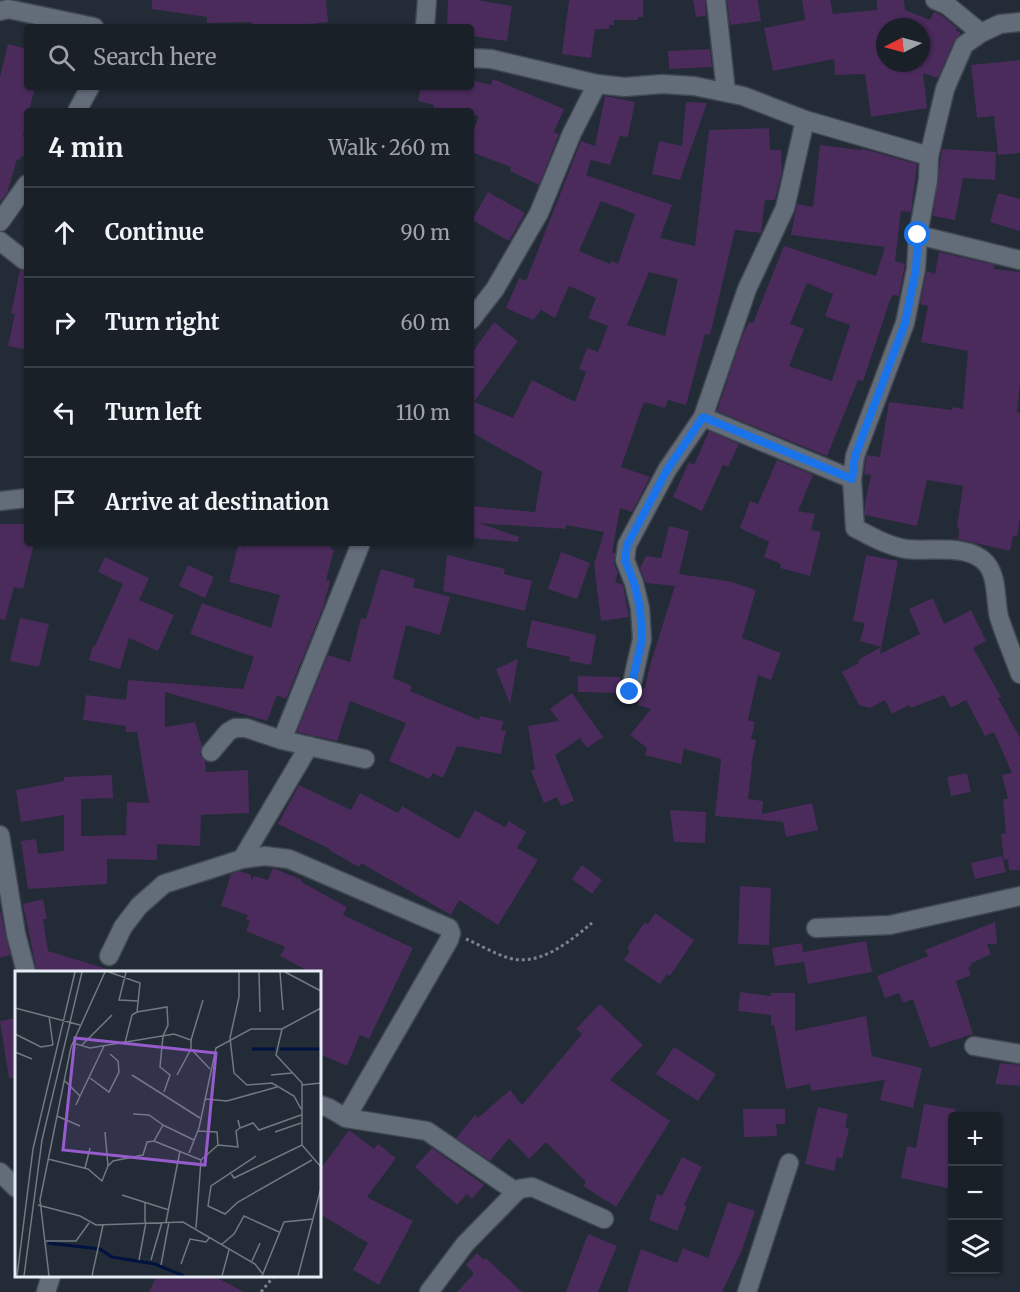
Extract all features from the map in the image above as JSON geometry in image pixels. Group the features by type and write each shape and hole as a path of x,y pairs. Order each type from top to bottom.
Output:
{"street":[{"path":"425,24 427,0"},
{"path":"716,0 726,92"},
{"path":"935,0 947,4 981,33"},
{"path":"0,11 8,9 79,24"},
{"path":"1020,22 1000,24 964,45 945,89 929,156 928,180 918,235 916,269 905,323 855,456 852,479 855,528 904,549 960,551 972,554 986,563 992,575 999,616 1020,674"},
{"path":"474,58 491,59 597,84 625,87 662,84 694,86 726,92 743,96 806,120 929,156"},
{"path":"474,316 495,289 539,213 572,133 597,84"},
{"path":"79,108 88,90"},
{"path":"630,692 642,639 640,608 625,560 627,545 667,470 703,417 747,289 785,208 806,120"},
{"path":"0,222 24,188"},
{"path":"918,235 1020,260"},
{"path":"0,241 24,260"},
{"path":"703,417 852,479"},
{"path":"0,501 24,498"},
{"path":"282,740 360,546"},
{"path":"211,752 228,732 235,728 365,759"},
{"path":"242,859 309,747"},
{"path":"0,835 16,934 26,971"},
{"path":"109,956 123,927 139,906 164,884 242,859 265,856 289,859 449,928 451,933 449,940 346,1118"},
{"path":"816,928 890,925 1020,896"},
{"path":"974,1046 1020,1054"},
{"path":"321,1105 346,1118 427,1131 516,1192"},
{"path":"747,1292 789,1163"},
{"path":"0,1172 15,1187"},
{"path":"429,1292 465,1244 519,1189 532,1187 604,1220"},
{"path":"46,1292 50,1277"}],"path":[{"path":"451,933 508,958 523,961 536,959 568,942 592,923"},
{"path":"261,1292 272,1277"}],"building":[{"path":"152,0 326,0 328,22 310,24 207,23 207,17 152,9"},
{"path":"448,0 477,0 512,6 507,41 474,36 474,24 447,24"},
{"path":"569,0 643,0 643,17 638,17 638,20 614,20 614,25 609,25 609,29 595,29 591,58 562,54"},
{"path":"693,0 705,0 706,16 696,17"},
{"path":"727,0 758,0 761,21 730,25"},
{"path":"802,0 830,0 833,14 877,10 877,0 904,0 905,10 925,18 876,18 876,72 930,72 930,20 934,12 957,28 956,31 960,34 954,41 938,78 923,73 927,108 871,117 865,74 835,75 834,59 773,71 764,28 805,20"},
{"path":"8,44 24,48 24,90 34,90 30,108 24,108 24,156 21,156 20,160 17,159 7,193 0,202 0,77"},
{"path":"710,49 712,67 669,69 668,51"},
{"path":"1020,60 1020,153 998,155 994,116 977,118 971,65"},
{"path":"493,79 564,109 554,132 559,134 539,185 510,171 511,167 474,153 474,129 479,116 474,115 474,108 434,108 434,105 418,101 420,90 474,90 474,81 491,85"},
{"path":"605,96 635,102 628,137 620,136 610,165 591,160 586,175 672,205 660,238 695,246 709,130 769,128 770,150 781,150 782,171 775,200 765,200 761,233 735,230 710,335 705,334 686,405 668,400 665,408 644,402 621,467 650,477 632,512 620,508 612,553 615,553 614,564 618,573 615,582 623,585 629,617 601,621 594,564 604,532 566,525 566,529 479,523 519,537 518,542 474,538 474,506 535,512 542,472 474,434 474,402 513,418 532,380 575,402 586,372 579,369 587,348 598,352 608,326 588,318 596,298 569,286 555,318 541,310 533,320 506,308 519,278 526,281 581,141 595,146","holes":["601,201 635,214 618,264 611,261 610,264 579,251","649,272 678,279 665,336 627,325"]},
{"path":"686,102 707,103 680,180 652,174 659,141 682,146"},
{"path":"820,145 863,149 917,164 911,212 901,211 895,261 905,264 899,296 893,295 890,300 863,381 858,380 827,456 717,411 742,337 749,322 753,323 784,246 876,276 885,247 791,235 797,204 813,207","holes":["807,283 833,294 825,316 850,325 832,381 789,366 804,329 790,324"]},
{"path":"942,149 996,152 995,180 963,178 955,220 933,216"},
{"path":"488,192 525,213 509,241 474,221 474,216"},
{"path":"998,193 1020,199 1020,231 990,222"},
{"path":"939,252 995,265 994,269 1020,272 1020,382 1017,412 1020,413 1020,517 1017,537 1013,536 1010,551 958,539 959,528 957,527 963,486 927,480 917,526 865,515 871,475 864,474 866,459 867,455 880,457 889,402 952,410 953,407 963,409 968,351 921,342 928,306 920,304 927,271 935,274"},
{"path":"20,270 24,271 24,349 8,346 15,314 11,314"},
{"path":"494,322 518,341 474,402 474,350"},
{"path":"709,431 739,444 728,467 723,465 702,511 673,497 689,462 694,465"},
{"path":"777,460 813,475 798,511 815,514 811,530 821,532 810,576 780,568 781,564 764,557 769,542 740,528 750,501 758,504"},
{"path":"0,524 24,524 24,546 33,546 23,589 14,587 5,620 0,619"},
{"path":"669,526 689,531 679,574 728,581 756,590 742,638 781,653 771,680 758,675 748,720 755,722 751,739 756,740 748,799 763,801 762,814 812,803 818,830 786,837 783,822 715,816 721,759 684,749 681,764 645,755 647,748 630,735 651,709 637,705 643,688 645,688 675,586 646,583 640,568 646,556 661,558"},
{"path":"238,546 332,546 331,549 334,550 326,580 330,581 324,605 286,699 277,695 267,721 165,692 165,727 195,722 202,746 200,755 205,761 206,772 248,770 249,813 201,815 200,846 157,844 157,860 107,859 107,884 28,889 21,841 36,839 38,854 64,851 64,815 21,822 16,790 64,781 64,777 112,775 113,798 81,799 81,836 126,835 127,802 149,803 137,732 126,732 126,726 83,720 86,695 126,700 128,680 243,689 254,657 190,634 202,603 271,628 280,595 229,582"},
{"path":"561,552 590,563 577,599 548,589"},
{"path":"447,555 505,569 504,574 532,581 525,611 443,591"},
{"path":"866,555 898,561 880,654 920,634 909,609 933,598 944,624 971,610 986,641 973,648 1001,697 998,698 1020,738 1020,870 1009,870 1008,859 1004,860 1001,834 1006,833 1003,799 1008,799 1002,775 1012,773 994,732 985,736 966,700 951,708 944,695 911,708 909,705 892,714 885,700 870,708 859,705 842,672 881,647 860,641 865,623 853,621"},
{"path":"105,557 149,578 139,600 174,615 158,651 129,638 120,669 89,660 93,646 95,646 123,584 98,572"},
{"path":"188,565 214,577 205,598 179,586"},
{"path":"381,569 415,579 413,587 450,597 440,635 406,625 393,678 412,686 410,691 479,720 480,716 504,721 501,730 506,730 501,754 457,746 443,778 433,773 429,779 389,761 406,723 350,701 337,741 297,732 328,655 350,662 361,618 366,619"},
{"path":"20,618 49,624 39,667 10,661"},
{"path":"532,620 596,635 591,665 569,661 570,657 526,647"},
{"path":"518,659 510,704 496,669"},
{"path":"578,676 619,677 621,680 619,693 578,692"},
{"path":"572,693 603,737 587,748 580,738 555,755 574,801 561,806 557,797 544,803 531,771 535,769 528,726 559,721 550,709"},
{"path":"967,773 971,792 951,796 947,777"},
{"path":"299,785 351,810 360,793 398,813 402,806 459,839 475,810 505,827 509,821 526,832 517,848 538,860 498,925 459,900 451,915 361,863 359,867 330,849 278,824"},
{"path":"670,810 706,812 705,843 674,842"},
{"path":"1002,856 1006,872 975,879 971,863"},
{"path":"582,865 602,880 592,894 572,879"},
{"path":"273,868 302,880 301,882 347,907 343,915 413,948 369,1039 360,1035 347,1066 321,1054 321,971 308,971 280,956 285,947 246,931 250,921 246,919 248,915 221,906 231,874 240,871 251,875 251,882 254,876 268,880"},
{"path":"740,886 771,888 769,945 738,944"},
{"path":"43,899 47,919 43,919 48,951 107,969 107,971 37,971 23,904"},
{"path":"0,910 10,955 0,958"},
{"path":"655,913 694,940 670,976 667,974 660,984 624,960 630,951 627,948 645,922 648,924"},
{"path":"995,922 997,944 987,944 991,954 970,964 968,968 971,975 956,981 973,1034 930,1048 913,999 903,1003 899,993 885,998 877,976 928,956 925,950"},
{"path":"866,941 872,972 808,984 804,962 775,966 772,948 802,943 803,952"},
{"path":"740,992 771,996 771,993 795,993 795,1031 866,1016 872,1056 922,1068 913,1108 880,1100 885,1080 811,1091 810,1084 786,1089 774,1025 771,1025 771,1015 738,1011"},
{"path":"600,1004 643,1045 610,1080 670,1121 616,1207 583,1186 586,1182 546,1142 529,1159 509,1138 490,1161 456,1138 475,1115 478,1118 510,1090 522,1105 582,1034 576,1029"},
{"path":"15,1018 15,1078 9,1078 0,1021"},
{"path":"674,1047 716,1074 698,1101 656,1074"},
{"path":"1000,1063 1020,1065 1020,1086 995,1084"},
{"path":"924,1104 955,1109 955,1112 948,1112 948,1188 901,1178 907,1146 916,1148"},
{"path":"818,1107 848,1114 845,1127 849,1129 842,1159 837,1157 834,1171 805,1164"},
{"path":"743,1109 785,1109 785,1124 776,1124 777,1136 744,1137"},
{"path":"349,1130 374,1149 378,1144 396,1158 367,1197 413,1221 379,1285 353,1270 368,1243 321,1215 321,1169"},
{"path":"432,1148 484,1185 472,1199 467,1194 457,1205 415,1167"},
{"path":"682,1157 702,1167 684,1205 687,1206 677,1231 649,1220 657,1194 662,1196"},
{"path":"728,1202 755,1211 742,1250 722,1292 627,1292 641,1249 677,1263 683,1248 708,1258"},
{"path":"588,1234 617,1246 598,1292 566,1292"},
{"path":"477,1253 484,1260 486,1258 522,1292 457,1292 473,1275 466,1265"},
{"path":"156,1277 216,1277 244,1292 149,1292"}],"route":[{"path":"630,692 642,639 640,608 625,560 627,545 667,470 703,417 852,479 855,456 905,323 916,269 918,235"}]}
